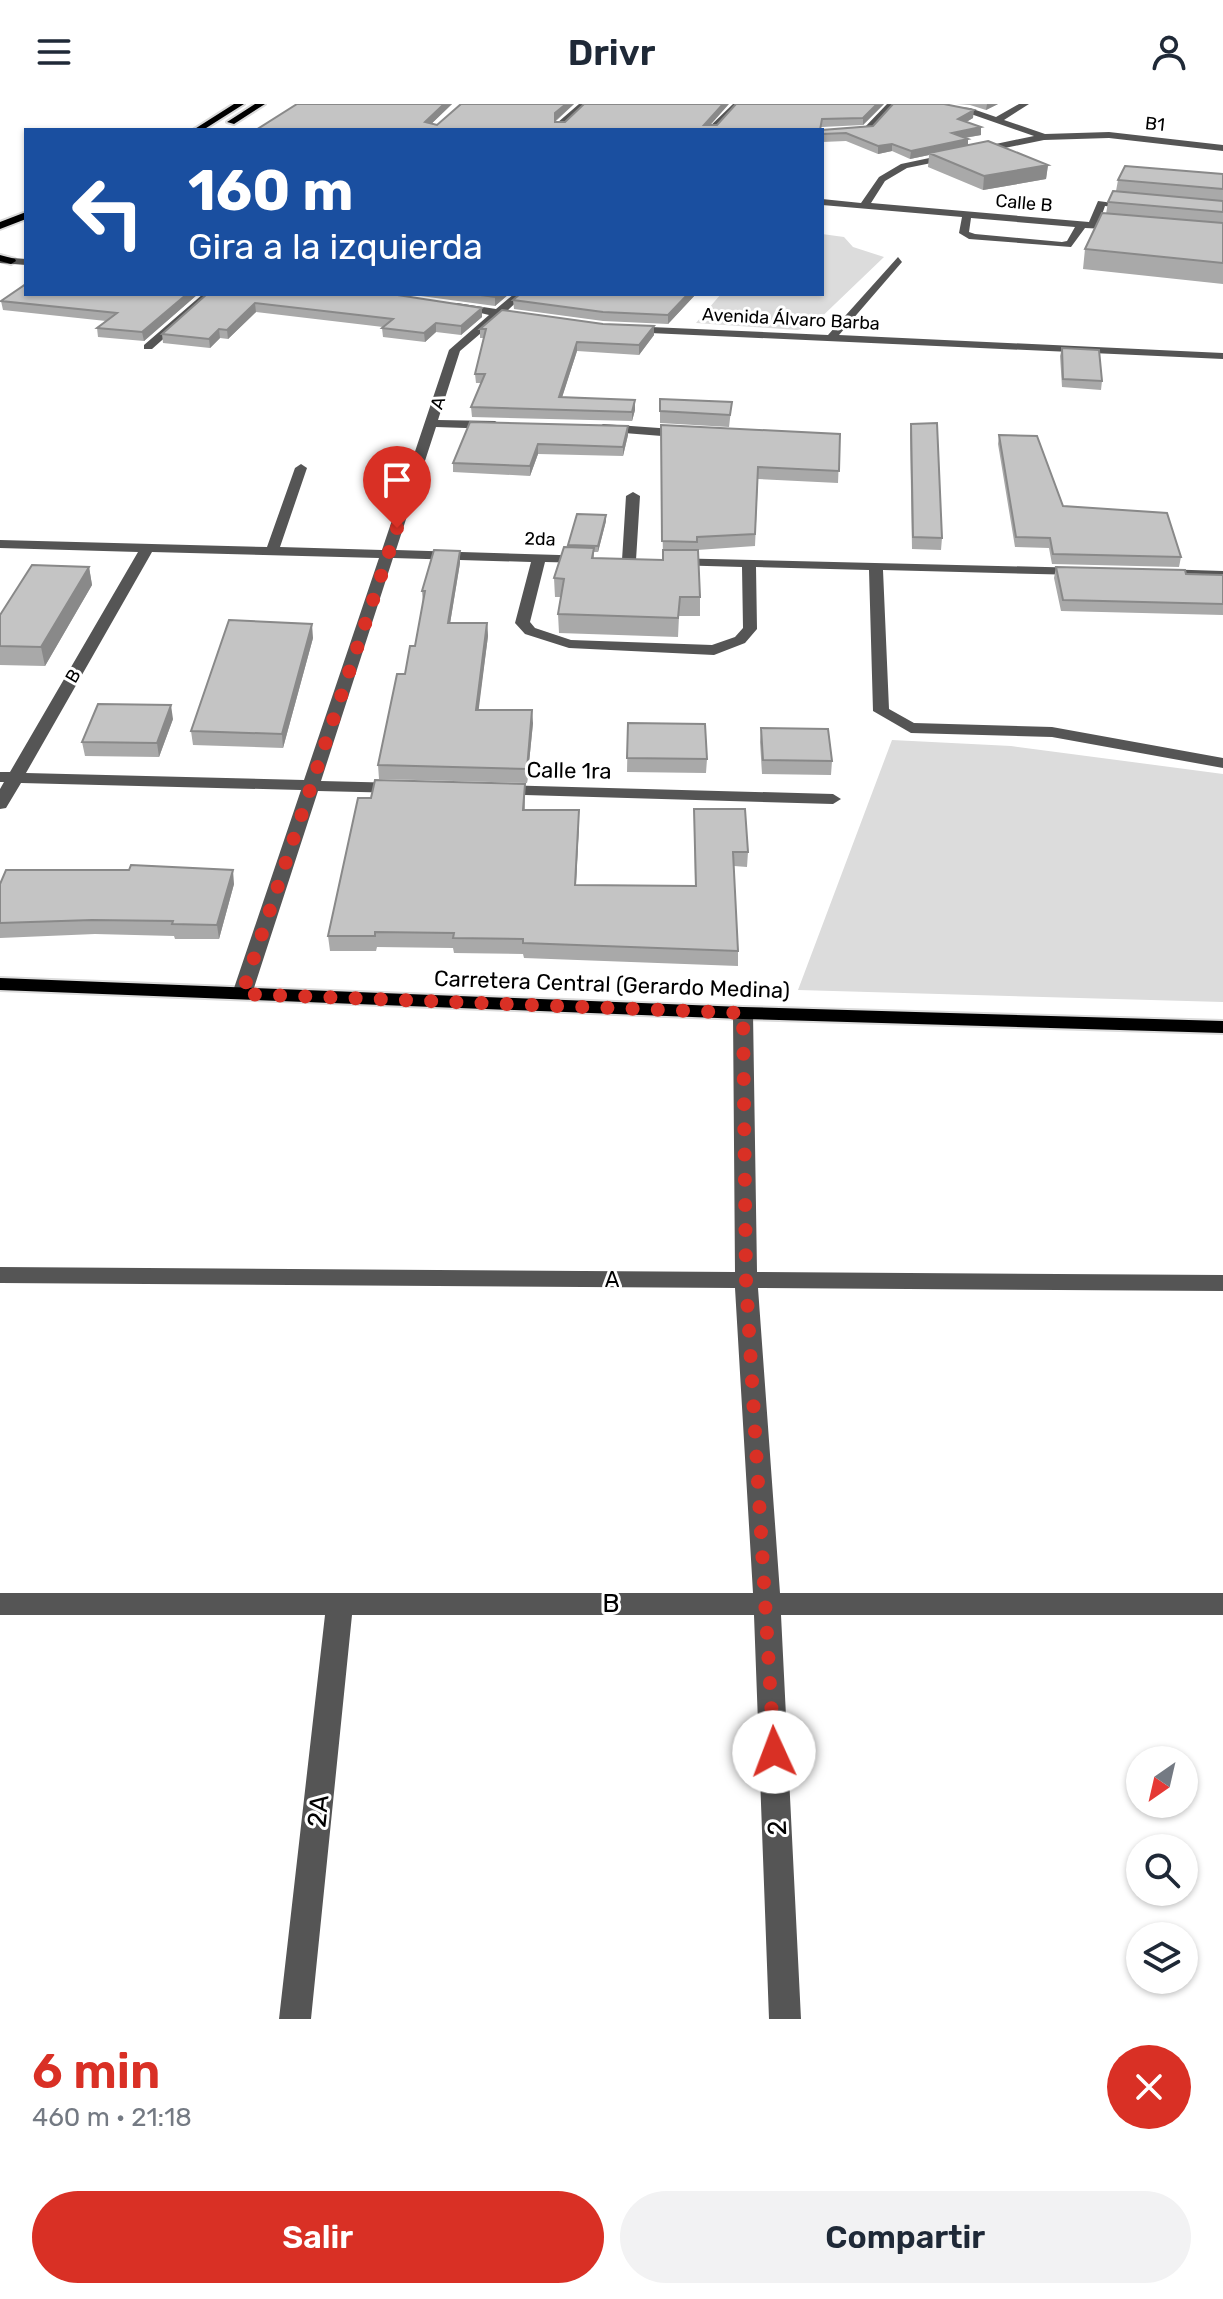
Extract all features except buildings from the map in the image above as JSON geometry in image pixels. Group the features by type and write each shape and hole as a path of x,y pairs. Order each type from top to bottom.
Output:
{"main road":[{"path":"200,128 240,104"},
{"path":"220,128 261,104"},
{"path":"0,212 24,206"},
{"path":"0,220 24,214"},
{"path":"0,226 24,215"},
{"name":"Carretera Central (Gerardo Medina)","path":"0,984 743,1013 1223,1027"}],"street":[{"path":"560,125 584,104"},
{"path":"712,128 738,104"},
{"path":"824,133 867,130 892,104"},
{"path":"928,104 970,111 1044,137"},
{"path":"997,120 1025,104"},
{"name":"B1","path":"864,206 882,179 904,166 1044,137 1109,135 1223,148"},
{"name":"Calle B","path":"824,202 1137,229"},
{"path":"967,214 964,233 973,237 1062,245 1071,244 1088,225 1101,203 1147,207"},
{"path":"829,340 898,260"},
{"path":"0,273 11,261"},
{"path":"148,347 207,296"},
{"name":"A","path":"242,994 455,350 517,296"},
{"path":"450,305 535,319"},
{"name":"Avenida Álvaro Barba","path":"619,328 1223,356"},
{"path":"431,423 510,425"},
{"path":"588,426 706,435"},
{"path":"272,551 301,468"},
{"path":"629,560 633,496"},
{"name":"2da","path":"0,544 1100,572"},
{"name":"B","path":"0,804 8,776 147,548"},
{"path":"539,557 522,623 530,631 569,644 714,650 740,640 750,629 749,562"},
{"path":"876,566 881,711 895,720 911,728 1052,732 1223,763"},
{"path":"1146,573 1223,575"},
{"path":"8,776 424,788"},
{"name":"Calle 1ra","path":"486,790 833,799"},
{"name":"2","path":"743,1013 746,1280 767,1603 785,2019"},
{"name":"A","path":"0,1275 1223,1283"},
{"name":"2A","path":"295,2019 340,1603"},
{"name":"B","path":"0,1604 1223,1604"}],"shaded area":[{"path":"824,234 844,237 853,247 884,257 811,327 797,330 696,323 719,296 824,296"},
{"path":"892,740 1011,746 1223,774 1223,1002 798,990"}],"route":[{"path":"397,528 242,994 743,1013 746,1280 774,1752"}]}
